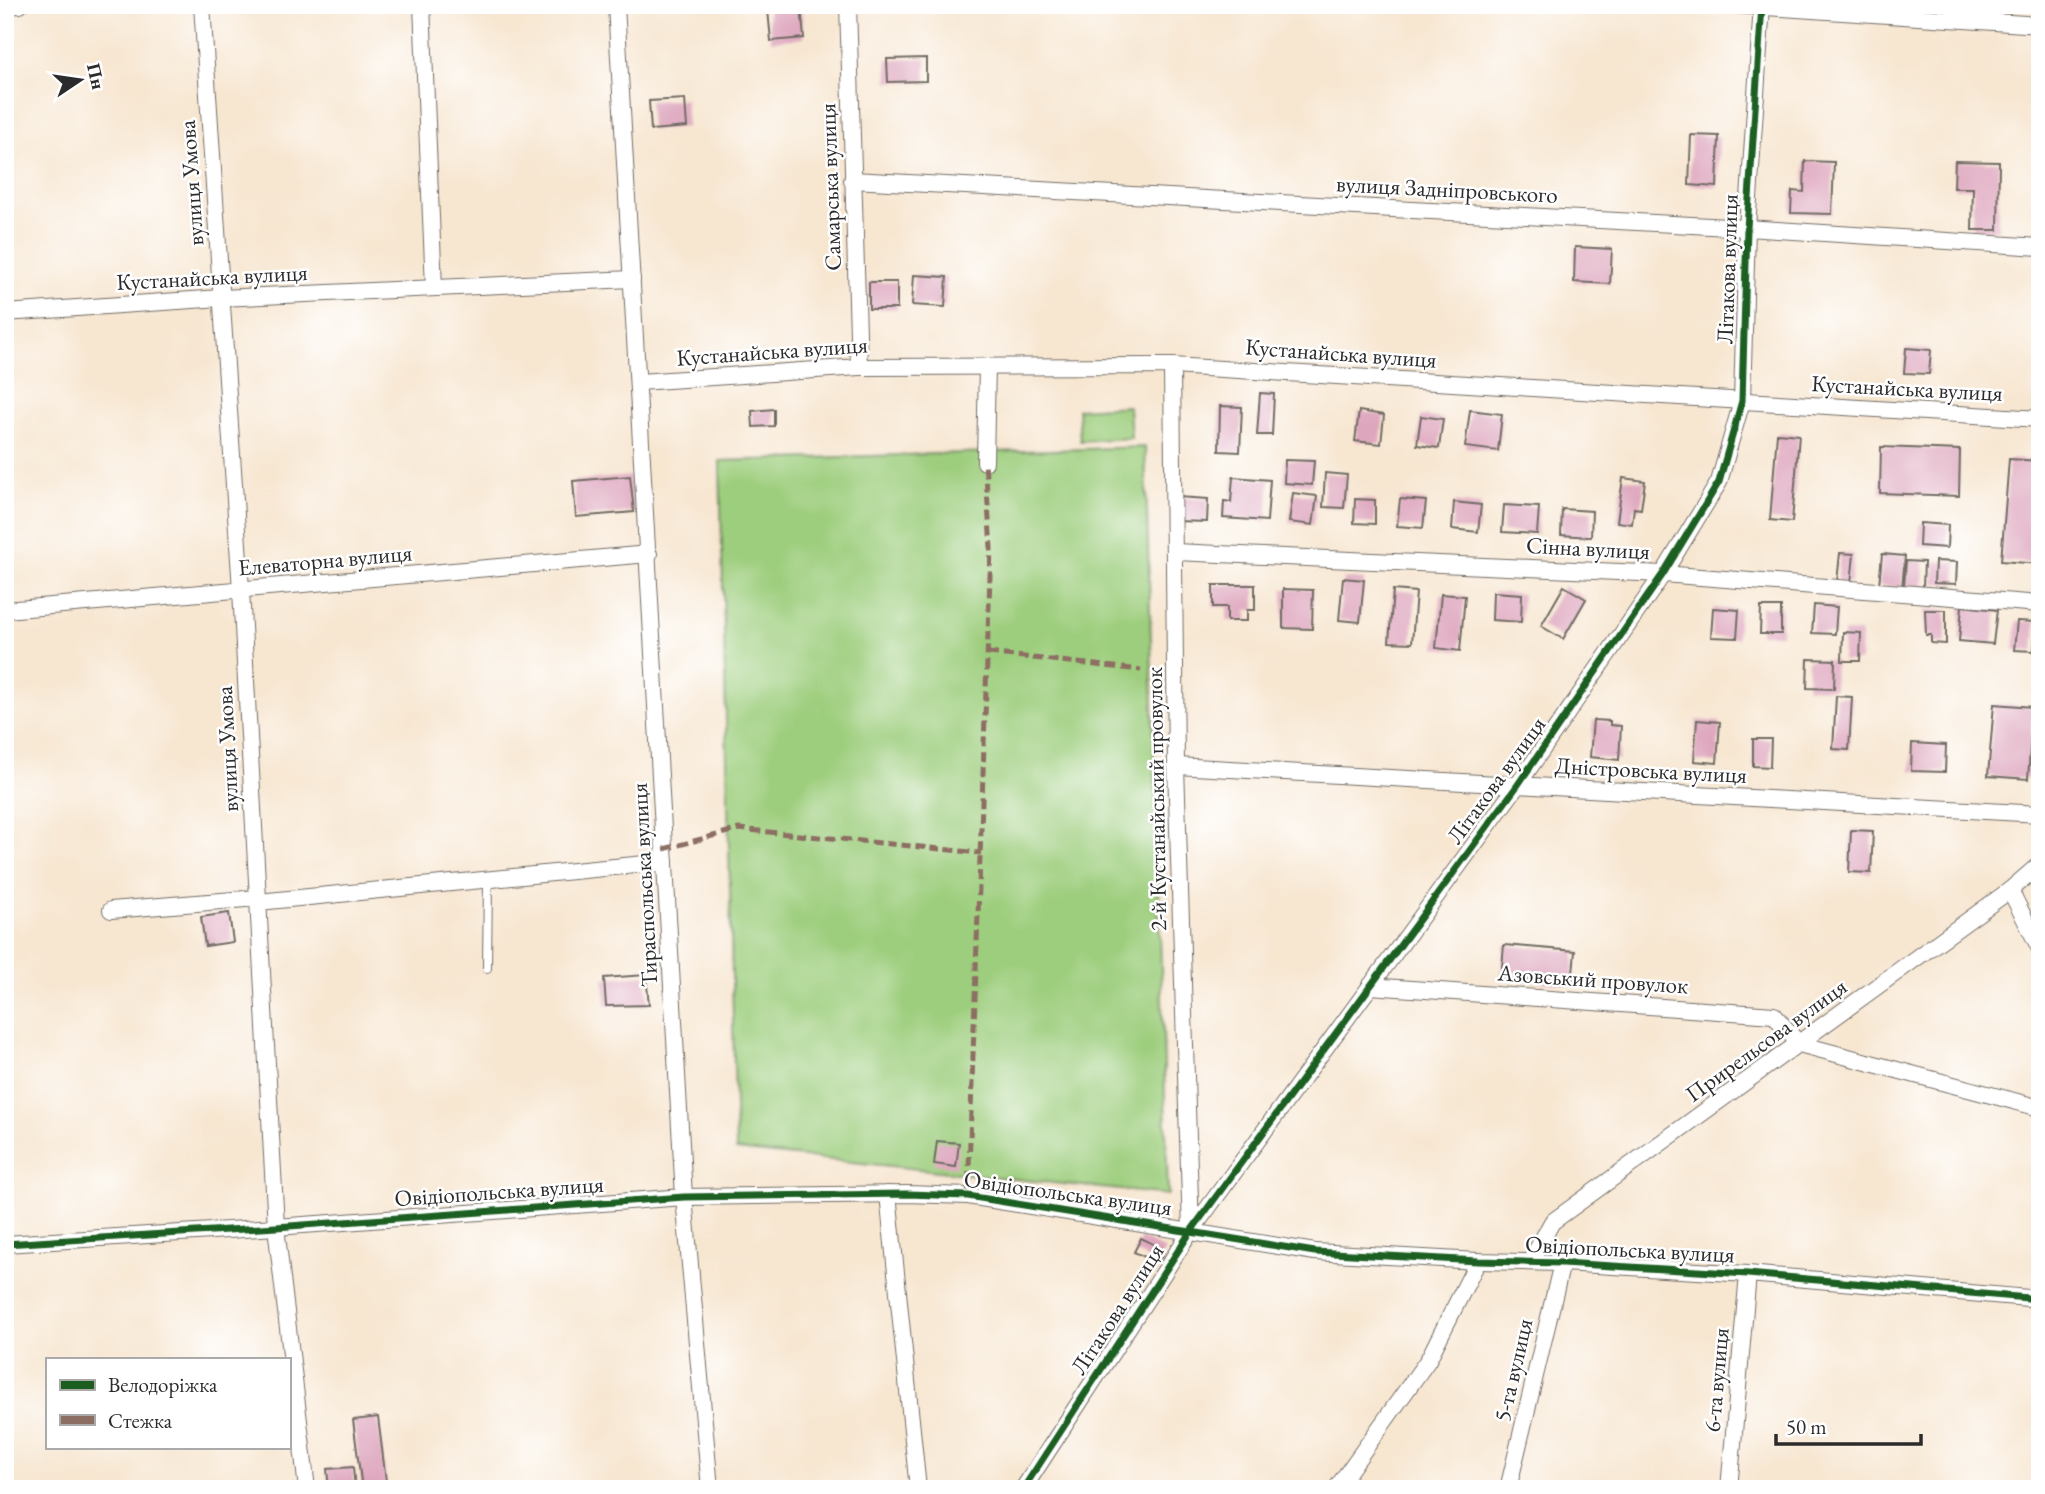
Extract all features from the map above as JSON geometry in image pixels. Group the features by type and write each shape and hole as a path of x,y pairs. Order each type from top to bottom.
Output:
{"street":[{"path":"5,6 20,5"},
{"name":"вулиця Умова","path":"202,5 241,590 276,1227 307,1489"},
{"path":"422,5 434,288"},
{"name":"Тираспольська вулиця","path":"616,5 684,1197 710,1489"},
{"name":"Самарська вулиця","path":"848,5 859,367"},
{"path":"1735,5 2040,24"},
{"name":"Літакова вулиця","path":"1023,1489 1191,1231 1517,786 1663,574 1719,482 1742,401 1747,228 1762,6"},
{"name":"вулиця Задніпровського","path":"852,180 1747,228 2040,247"},
{"name":"Кустанайська вулиця","path":"5,313 221,298 632,279"},
{"path":"985,462 987,366"},
{"name":"Кустанайська вулиця","path":"639,382 859,367 1172,366 2040,419"},
{"name":"2-й Кустанайський провулок","path":"1172,366 1176,766 1191,1231"},
{"name":"Сінна вулиця","path":"1175,552 1663,574 2040,604"},
{"name":"Елеваторна вулиця","path":"5,610 649,554"},
{"name":"Дністровська вулиця","path":"1176,766 2040,814"},
{"path":"111,910 258,900 665,862"},
{"name":"Прирельсова вулиця","path":"1530,1262 1552,1222 2011,890 2040,864"},
{"path":"2011,890 2040,949"},
{"name":"Азовський провулок","path":"1370,986 1774,1015 1799,1044"},
{"path":"1799,1044 2040,1108"},
{"path":"888,1194 918,1489"},
{"name":"Овідіопольська вулиця","path":"5,1244 684,1197 888,1194 968,1196 1315,1252 1748,1274 2040,1299"},
{"path":"1336,1489 1428,1360 1478,1261"},
{"name":"5-та вулиця","path":"1508,1489 1562,1263"},
{"name":"6-та вулиця","path":"1730,1489 1748,1274"}],"lane":[{"path":"487,968 488,879"}],"green space":[{"path":"1129,406 1131,438 1080,441 1078,409"},
{"path":"1145,447 1168,1195 736,1150 720,461"}],"building":[{"path":"801,7 804,38 771,41 768,10"},
{"path":"926,58 926,81 888,82 887,59"},
{"path":"685,99 687,127 651,130 649,101"},
{"path":"1691,135 1719,136 1717,187 1689,185"},
{"path":"1805,161 1834,162 1832,214 1791,213 1792,191 1804,192"},
{"path":"1955,161 1999,162 1998,230 1972,230 1973,188 1954,188"},
{"path":"1575,247 1612,249 1610,284 1574,282"},
{"path":"914,275 947,277 945,307 912,305"},
{"path":"869,282 897,282 897,309 869,309"},
{"path":"1906,348 1931,350 1929,374 1904,373"},
{"path":"1260,393 1274,394 1272,435 1257,435"},
{"path":"1220,406 1242,407 1240,452 1219,451"},
{"path":"774,409 774,426 753,427 752,411"},
{"path":"1470,410 1502,414 1498,451 1465,447"},
{"path":"1359,411 1384,415 1381,444 1355,441"},
{"path":"1421,416 1443,419 1439,448 1417,445"},
{"path":"1777,433 1799,435 1792,522 1770,520"},
{"path":"1881,447 1960,450 1959,496 1880,493"},
{"path":"2009,459 2040,461 2040,564 2001,561"},
{"path":"1285,460 1314,461 1312,485 1284,483"},
{"path":"1325,473 1347,475 1344,508 1323,507"},
{"path":"630,476 634,512 576,517 573,481"},
{"path":"1233,477 1270,480 1267,521 1223,518 1224,501 1231,502"},
{"path":"1623,478 1645,481 1641,509 1634,508 1632,524 1617,522"},
{"path":"1293,493 1317,496 1313,525 1289,522"},
{"path":"1178,497 1208,499 1207,522 1177,521"},
{"path":"1355,499 1375,500 1375,524 1354,523"},
{"path":"1400,499 1426,501 1423,528 1397,526"},
{"path":"1454,502 1481,505 1478,532 1452,529"},
{"path":"1504,505 1539,507 1537,534 1502,532"},
{"path":"1562,509 1592,511 1591,537 1561,535"},
{"path":"1920,523 1948,525 1947,548 1919,546"},
{"path":"1840,553 1854,554 1851,583 1837,582"},
{"path":"1882,554 1905,556 1902,588 1879,585"},
{"path":"1906,561 1924,562 1923,587 1904,586"},
{"path":"1935,561 1957,562 1956,584 1934,583"},
{"path":"1343,578 1364,580 1360,622 1339,620"},
{"path":"1213,585 1255,585 1255,610 1247,610 1247,621 1227,621 1227,607 1213,607"},
{"path":"1564,586 1586,599 1563,639 1541,626"},
{"path":"1283,589 1313,590 1312,629 1283,628"},
{"path":"1393,590 1416,592 1412,643 1389,642"},
{"path":"1493,592 1522,594 1521,622 1492,620"},
{"path":"1441,594 1465,596 1460,651 1436,648"},
{"path":"1814,605 1837,607 1835,634 1812,633"},
{"path":"1962,606 1997,610 1993,644 1959,641"},
{"path":"1761,607 1781,607 1781,634 1760,634"},
{"path":"1713,608 1739,610 1737,638 1711,637"},
{"path":"1925,610 1946,610 1946,644 1931,643 1931,635 1926,635"},
{"path":"2017,621 2036,622 2034,651 2014,650"},
{"path":"1843,632 1861,633 1860,661 1842,661"},
{"path":"1808,659 1835,660 1834,689 1807,688"},
{"path":"1836,696 1852,697 1849,750 1833,749"},
{"path":"1994,704 2033,707 2028,779 1988,776"},
{"path":"1593,720 1610,721 1610,725 1621,726 1619,760 1590,757"},
{"path":"1697,720 1720,722 1717,763 1694,761"},
{"path":"1753,739 1771,739 1770,767 1753,766"},
{"path":"1912,743 1946,745 1945,772 1911,771"},
{"path":"1851,830 1873,831 1871,873 1849,872"},
{"path":"229,913 233,942 205,946 201,917"},
{"path":"1504,945 1575,951 1572,985 1501,978"},
{"path":"646,975 649,1005 606,1006 604,978"},
{"path":"937,1141 959,1143 956,1167 934,1164"},
{"path":"1141,1238 1165,1250 1158,1263 1134,1252"},
{"path":"378,1417 387,1489 362,1489 353,1420"},
{"path":"353,1467 355,1489 329,1489 327,1469"}],"marked path":[{"path":"968,1196 991,548 985,462"},
{"path":"988,653 1141,670"},
{"path":"664,849 739,829 981,853"}],"cycle path":[{"path":"1023,1489 1191,1231 1517,786 1663,574 1719,482 1742,401 1747,228 1762,5"},
{"path":"5,1244 684,1197 907,1194 968,1196 1315,1252 1748,1274 2040,1299"}]}
